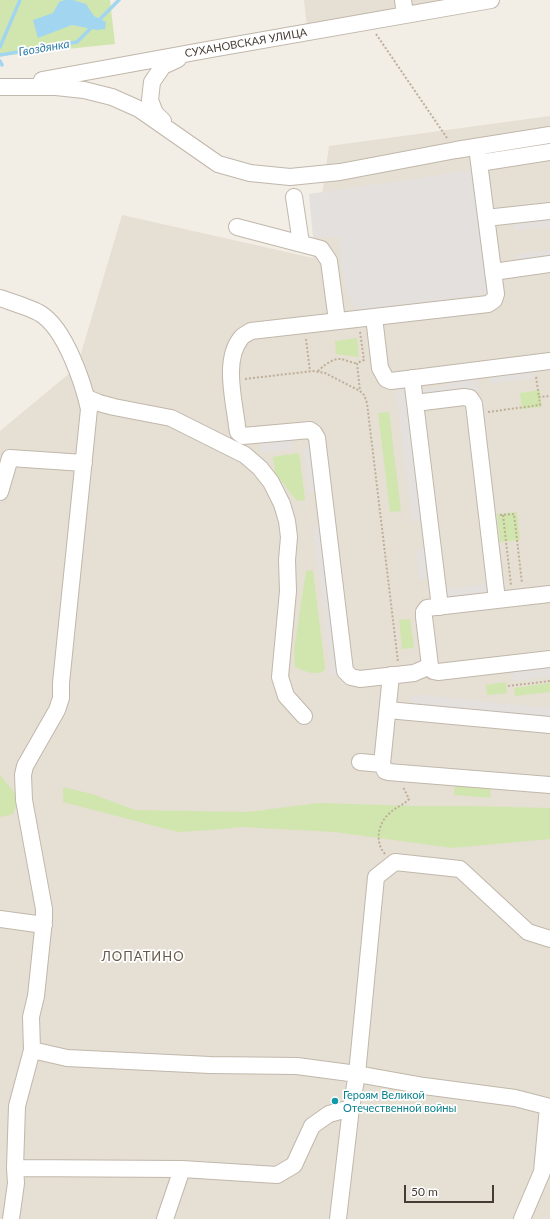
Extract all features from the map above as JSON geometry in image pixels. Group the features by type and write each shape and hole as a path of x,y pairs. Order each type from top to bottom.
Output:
{"street":[{"name":"СУХАНОВСКАЯ УЛИЦА","path":"0,87 373,21 404,8 492,0"},
{"path":"171,131 155,113 150,100 152,82 163,66 192,52"},
{"path":"0,87 56,87 84,90 112,97 139,109 218,164 250,173 290,177 340,172 456,150 550,135"},
{"path":"430,666 414,673 360,679 351,677 345,671 317,438 310,430 243,436 238,432 230,372 235,348 241,337 251,331 488,304 494,300 496,294 477,147"},
{"path":"479,163 550,152"},
{"path":"294,197 300,244"},
{"path":"486,218 550,211"},
{"path":"237,226 321,249 329,261 337,321"},
{"path":"493,272 550,264"},
{"path":"0,298 40,313 52,324 70,352 87,398 89,409 61,683 61,698 57,710 25,766 23,775 25,808 44,909 44,925 36,996 31,1017 32,1050 17,1106 16,1183 8,1210"},
{"path":"366,318 381,372 389,380 542,362"},
{"path":"412,378 440,607"},
{"path":"415,403 464,397 470,398 474,404 495,516 497,600"},
{"path":"87,398 114,407 171,418 245,455 260,468 271,482 282,504 287,521 289,536 287,560 288,591 280,677 286,696 304,716"},
{"path":"0,492 10,458 84,463"},
{"path":"550,594 427,608 424,612 430,666 433,670 438,672 550,659"},
{"path":"395,675 388,710 382,764 385,771 550,785"},
{"path":"388,710 550,725"},
{"path":"360,762 382,764"},
{"path":"338,1219 357,1074 376,877 395,862 460,870 528,932 550,939"},
{"path":"0,919 44,925"},
{"path":"32,1050 67,1058 210,1065 297,1066 357,1074 424,1086 515,1098 549,1107 542,1172 522,1219"},
{"path":"15,1168 182,1169 277,1175 294,1165 312,1126 329,1114 352,1108"},
{"path":"165,1219 182,1169"}],"path":[{"path":"373,21 376,33 456,150"},
{"path":"318,372 322,367 334,360 341,359 351,363 357,363 364,360 366,318"},
{"path":"305,338 310,371"},
{"path":"475,413 540,405 539,398 542,362"},
{"path":"357,363 360,391"},
{"path":"232,381 310,371 325,373 360,391 364,395 367,403 395,675"},
{"path":"539,398 550,396"},
{"path":"514,514 522,584 511,585 495,516 514,514"},
{"path":"508,686 550,681"},
{"path":"395,862 383,852 379,843 378,831 384,819 391,812 406,803 409,799 402,785 401,773"}],"shaded area":[{"path":"304,0 448,0 307,26"},
{"path":"550,116 550,1219 0,1219 0,431 77,367 122,215 313,258 329,146"},
{"path":"473,170 487,294 355,310 344,285 339,236 313,238 309,194"},
{"path":"550,217 550,227 514,231 513,221"},
{"path":"550,250 550,260 517,264 516,254"},
{"path":"532,368 533,378 490,384 489,374"},
{"path":"477,375 479,392 418,400 416,390 446,386 446,379"},
{"path":"406,389 422,521 412,522 396,390"},
{"path":"291,439 292,449 261,453 260,443"},
{"path":"312,446 317,491 308,492 303,447"},
{"path":"322,525 340,675 331,676 313,526"},
{"path":"425,549 429,578 419,580 416,550"},
{"path":"486,584 487,594 445,599 444,589"},
{"path":"550,666 550,676 513,681 512,671"},
{"path":"412,694 550,708 550,719 411,705"}],"green space":[{"path":"0,0 110,0 115,44 0,56"},
{"path":"357,338 359,357 336,354 335,341"},
{"path":"540,390 542,407 522,409 520,393"},
{"path":"389,412 401,511 390,512 378,413"},
{"path":"299,453 305,500 297,501 275,473 273,457"},
{"path":"517,512 520,540 500,542 497,514"},
{"path":"313,570 325,668 324,671 316,673 295,667 294,650 306,571"},
{"path":"410,619 414,648 402,649 399,620"},
{"path":"506,682 507,693 487,695 486,685"},
{"path":"550,683 550,692 515,696 514,688"},
{"path":"0,775 19,798 13,814 0,817"},
{"path":"455,782 491,785 490,798 454,795"},
{"path":"63,787 92,794 135,810 248,812 318,803 550,808 550,839 452,848 335,832 242,827 178,832 63,802"}],"water":[{"path":"64,0 73,0 86,4 94,16 106,22 105,29 97,30 72,25 38,38 33,20 53,13 59,2"}],"waterway":[{"name":"Гвоздянка","path":"0,47 20,0"},
{"name":"Гвоздянка","path":"97,22 119,0"},
{"name":"Гвоздянка","path":"0,55 77,42 93,26"},
{"name":"Гвоздянка","path":"0,61 2,65"}],"place":[{"name":"Героям Великой Отечественной войны","path":"335,1101"}],"district":[{"name":"ЛОПАТИНО","path":"143,957"}]}
